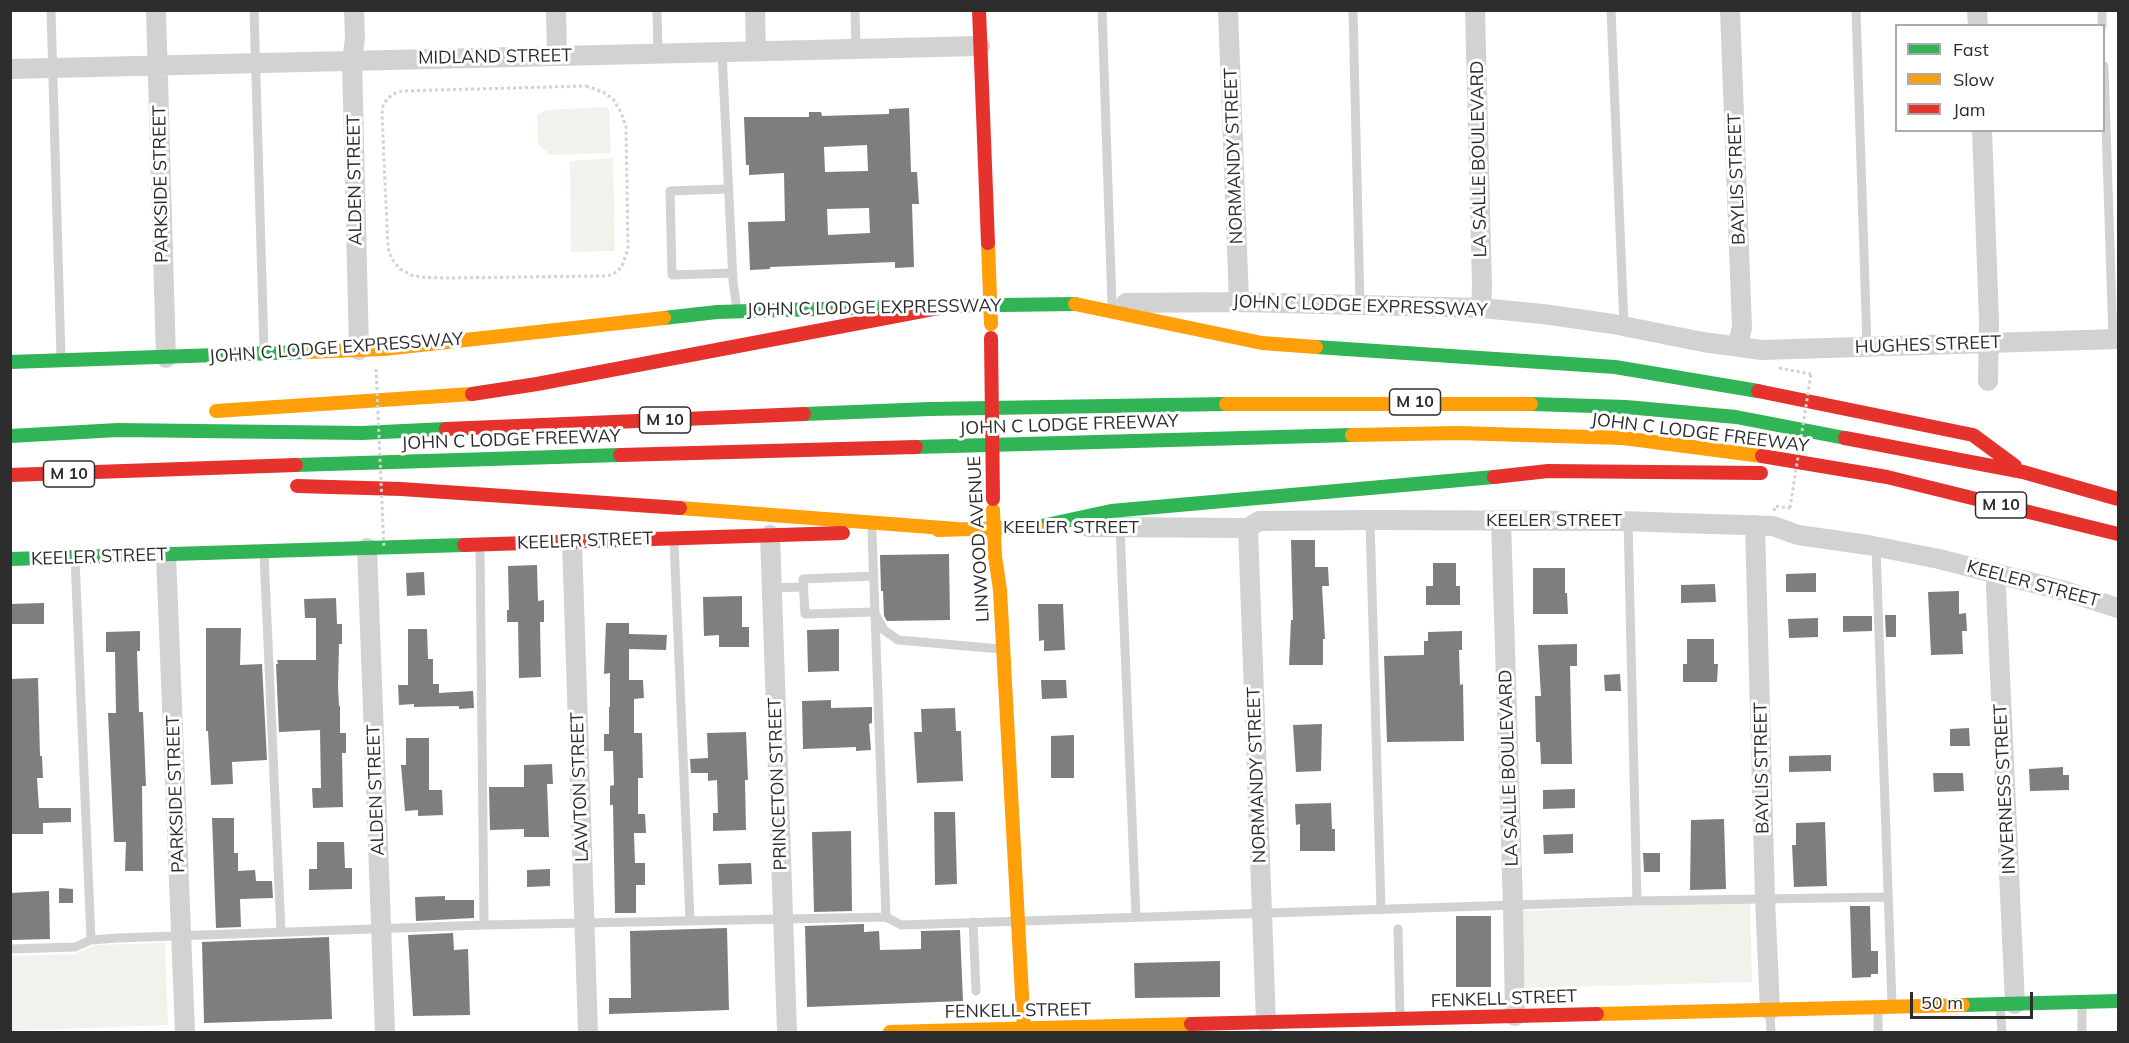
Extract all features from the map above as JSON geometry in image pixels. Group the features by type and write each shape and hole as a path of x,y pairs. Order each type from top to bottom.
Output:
{"main road":[{"name":"LINWOOD AVENUE","path":"979,10 991,306 994,528 1024,1031"},
{"name":"JOHN C LODGE EXPRESSWAY","path":"10,362 359,350 737,311 965,304 991,306 1075,304"},
{"path":"1075,304 1262,343 1616,367 1739,387 1973,435 2023,472"},
{"path":"203,413 467,394 584,375 949,306"},
{"name":"JOHN C LODGE FREEWAY","path":"10,436 118,430 362,433 930,409 1236,404 1505,403 1626,407 1736,417 2023,472 2118,500"},
{"path":"118,430 182,418"},
{"name":"JOHN C LODGE FREEWAY","path":"10,475 394,462 1458,433 1623,438 1741,452 1887,477 2118,534"},
{"path":"1037,527 1111,511 1548,471 1887,477"},
{"path":"127,472 190,482"},
{"path":"280,486 401,489 592,501 957,529"},
{"name":"KEELER STREET","path":"10,559 1037,527"},
{"name":"FENKELL STREET","path":"890,1032 1127,1030 1266,1023 1515,1016 1597,1024 1770,1010 2118,1001"}],"street":[{"name":"PARKSIDE STREET","path":"156,10 166,358"},
{"name":"ALDEN STREET","path":"354,10 355,38 352,61 359,350"},
{"path":"556,10 557,56"},
{"path":"755,10 756,51"},
{"name":"NORMANDY STREET","path":"1228,10 1239,302"},
{"name":"LA SALLE BOULEVARD","path":"1475,10 1482,287 1480,308"},
{"name":"BAYLIS STREET","path":"1730,10 1742,328 1737,346"},
{"name":"MIDLAND STREET","path":"10,69 980,46"},
{"path":"1982,132 1989,343 1988,381"},
{"name":"JOHN C LODGE EXPRESSWAY","path":"1075,304 1239,302 1480,308 1543,314 1737,346"},
{"name":"HUGHES STREET","path":"1737,346 1762,350 2116,339"},
{"name":"KEELER STREET","path":"1037,527 1248,528 1259,520 1628,521 1773,526 1798,535 1939,559 2065,591 2118,608"},
{"name":"LA SALLE BOULEVARD","path":"1502,520 1515,1016"},
{"name":"BAYLIS STREET","path":"1755,525 1770,1010"},
{"name":"NORMANDY STREET","path":"1248,528 1266,1023"},
{"name":"PRINCETON STREET","path":"770,535 787,1032"},
{"name":"LAWTON STREET","path":"572,542 588,1032"},
{"name":"ALDEN STREET","path":"375,548 381,929 385,1032"},
{"name":"PARKSIDE STREET","path":"166,555 185,1032"},
{"name":"INVERNESS STREET","path":"1997,574 2008,1004"}],"lane":[{"path":"51,10 61,360"},
{"path":"254,10 264,354"},
{"path":"657,10 658,54"},
{"path":"855,10 856,49"},
{"path":"1102,10 1112,304"},
{"path":"1353,10 1360,305"},
{"path":"1611,10 1624,326"},
{"path":"1856,10 1867,346"},
{"path":"722,52 732,273 737,311"},
{"path":"2105,108 2116,339"},
{"path":"729,189 670,191 672,275 732,273"},
{"path":"1370,520 1382,910"},
{"path":"1628,521 1637,901"},
{"path":"1120,527 1136,916"},
{"path":"872,532 886,917"},
{"path":"674,538 690,921"},
{"path":"480,545 484,925"},
{"path":"1876,547 1888,897 1885,1007 1878,1032"},
{"path":"264,551 280,932"},
{"path":"75,558 91,940"},
{"path":"873,576 803,579 805,614 874,612"},
{"path":"771,588 804,587"},
{"path":"874,612 884,630 898,640 1003,649"},
{"path":"10,949 75,947 91,940 484,925 886,917 901,925 1637,901 1888,897"},
{"path":"973,922 976,991"},
{"path":"1398,929 1400,1020"},
{"path":"2082,1002 2082,1032"},
{"path":"2002,1032 2008,1004"},
{"path":"1770,1010 1771,1032"}],"path":[{"path":"586,86 614,99 626,127 628,248 622,267 604,276 446,278 411,275 400,268 392,259 388,248 382,115 387,99 402,91 586,86"},
{"path":"1770,367 1811,374 1790,508 1775,506"},
{"path":"375,548 376,369"}],"shaded area":[{"path":"606,107 609,110 611,153 550,155 538,144 537,115 546,110"},
{"path":"613,158 615,251 571,252 570,161"},
{"path":"1750,901 1752,982 1525,988 1521,911"},
{"path":"165,943 168,1025 11,1031 11,956 75,954 95,945"}],"building":[{"path":"909,108 911,172 917,172 919,204 912,204 914,267 895,268 895,262 770,267 770,269 750,270 748,222 785,221 784,173 749,175 749,165 746,165 744,117 809,117 809,112 821,112 822,116 889,114 889,109","holes":["867,145 868,171 825,172 824,147","869,208 870,233 828,235 827,209"]},
{"path":"1291,540 1315,540 1315,567 1328,567 1329,586 1322,586 1325,639 1323,639 1323,665 1289,665 1291,620 1293,620"},
{"path":"949,554 950,620 887,621 884,616 883,591 881,591 880,555"},
{"path":"1433,563 1456,563 1456,586 1460,586 1460,605 1426,605 1426,586 1433,586"},
{"path":"537,565 538,601 544,600 544,622 540,622 541,677 519,678 518,622 507,622 508,566"},
{"path":"1533,568 1565,568 1568,614 1533,614"},
{"path":"424,572 425,595 407,596 406,573"},
{"path":"1816,573 1816,592 1786,592 1786,574"},
{"path":"1715,584 1716,602 1681,603 1681,585"},
{"path":"1959,591 1959,614 1966,613 1967,631 1962,631 1963,654 1931,655 1928,592"},
{"path":"742,596 742,627 749,627 749,647 719,647 719,635 704,636 703,597"},
{"path":"336,598 337,624 342,624 338,686 340,733 346,733 346,753 342,753 343,807 313,808 312,788 321,788 320,730 279,732 276,664 278,664 277,660 316,660 316,618 305,618 304,599"},
{"path":"44,603 44,624 10,624 10,604"},
{"path":"1038,604 1063,604 1065,650 1044,651 1044,640 1039,641"},
{"path":"1885,615 1896,615 1896,637 1886,637"},
{"path":"1843,616 1872,616 1872,631 1843,632"},
{"path":"1818,618 1818,637 1789,638 1788,619"},
{"path":"606,623 629,623 629,634 667,635 666,650 629,649 629,680 643,680 644,698 634,699 634,733 642,733 643,778 638,778 638,814 645,814 646,833 634,833 635,863 645,863 645,885 636,885 636,913 615,913 613,805 610,805 610,786 614,785 613,751 604,751 604,734 609,734 610,707 610,673 604,674"},
{"path":"206,628 241,628 240,665 262,664 267,760 232,762 233,784 211,785 208,731 206,731"},
{"path":"408,629 427,629 428,659 433,659 433,684 439,684 439,693 473,691 474,708 399,705 398,685 408,685"},
{"path":"839,629 839,671 808,672 807,630"},
{"path":"140,631 140,651 137,651 139,712 143,712 146,786 142,786 143,871 125,871 126,842 114,842 108,713 116,713 115,652 106,652 106,632"},
{"path":"1462,631 1462,650 1459,650 1460,685 1463,684 1464,741 1387,742 1384,656 1424,655 1424,641 1428,641 1428,632"},
{"path":"1687,639 1714,639 1714,664 1718,664 1717,682 1683,682 1683,664 1687,664"},
{"path":"1577,644 1577,666 1570,666 1572,764 1541,764 1540,742 1536,742 1535,696 1541,696 1538,645"},
{"path":"1620,674 1621,691 1605,691 1604,675"},
{"path":"38,678 40,756 42,756 43,778 37,778 39,808 71,808 71,822 43,823 43,834 10,834 10,679"},
{"path":"1041,680 1066,680 1067,698 1042,699"},
{"path":"831,700 831,708 872,707 872,723 869,724 871,750 856,751 856,747 803,749 802,701"},
{"path":"955,708 956,731 961,731 963,781 917,783 914,732 922,732 921,709"},
{"path":"1322,724 1321,771 1296,772 1293,725"},
{"path":"1969,728 1970,746 1950,746 1950,729"},
{"path":"746,732 748,780 745,780 746,830 713,831 713,813 718,813 717,780 708,781 708,773 691,773 690,759 708,758 707,733"},
{"path":"1074,735 1074,778 1051,778 1051,736"},
{"path":"406,738 429,738 429,790 442,790 443,815 418,816 418,810 405,811 401,765 406,765"},
{"path":"1831,755 1831,771 1789,772 1789,756"},
{"path":"552,764 553,784 547,784 549,837 524,837 524,829 490,830 489,787 524,787 524,765"},
{"path":"2063,767 2063,775 2069,775 2069,790 2030,791 2029,769"},
{"path":"1933,773 1963,773 1964,791 1934,792"},
{"path":"1575,789 1575,808 1543,809 1543,790"},
{"path":"1331,803 1332,829 1335,829 1335,851 1300,851 1300,824 1296,825 1295,804"},
{"path":"934,812 955,812 957,884 935,885"},
{"path":"212,818 234,818 234,853 238,853 238,871 255,870 256,881 272,881 273,898 240,899 241,927 216,928"},
{"path":"1724,819 1726,889 1690,890 1691,820"},
{"path":"1825,822 1827,886 1794,887 1792,845 1796,845 1796,823"},
{"path":"851,831 852,911 814,912 812,832"},
{"path":"1573,834 1573,853 1544,854 1543,835"},
{"path":"317,842 344,842 345,868 352,868 352,889 309,890 309,869 317,869"},
{"path":"1643,853 1660,853 1660,872 1644,872"},
{"path":"751,863 752,884 719,885 718,864"},
{"path":"550,869 550,886 527,887 527,870"},
{"path":"59,888 73,889 73,903 59,903"},
{"path":"49,891 50,939 12,940 10,893"},
{"path":"445,896 445,900 474,900 474,918 416,921 415,897"},
{"path":"1850,906 1870,906 1871,951 1878,951 1878,974 1871,974 1871,977 1852,978"},
{"path":"1456,916 1491,916 1491,987 1456,987"},
{"path":"864,924 864,932 879,931 880,950 921,949 921,931 960,930 963,1001 807,1007 805,926"},
{"path":"727,928 729,1010 609,1014 609,998 631,998 630,931"},
{"path":"453,933 454,950 468,949 470,1015 413,1016 408,935"},
{"path":"329,937 332,1019 204,1023 202,942"},
{"path":"1220,961 1220,997 1135,998 1134,963"}],"traffic: fast":[{"path":"930,306 1075,304"},
{"path":"664,318 717,312 888,307"},
{"path":"1316,347 1615,367 1758,391"},
{"path":"10,362 306,352"},
{"path":"804,414 930,409 1226,404"},
{"path":"1531,404 1626,407 1736,417 1845,438"},
{"path":"10,436 118,430 362,433 446,429"},
{"path":"916,447 1352,435"},
{"path":"296,465 620,455"},
{"path":"1037,527 1111,511 1494,477"},
{"path":"10,559 464,545"},
{"path":"1963,1005 2118,1001"}],"traffic: slow":[{"path":"988,243 991,324"},
{"path":"1075,304 1262,343 1316,347"},
{"path":"306,352 384,349 664,318"},
{"path":"216,411 472,394"},
{"path":"1226,404 1531,404"},
{"path":"1352,435 1458,433 1623,438 1762,456"},
{"path":"680,508 957,529"},
{"path":"993,510 995,556 1000,590 1024,1032"},
{"path":"938,530 1037,527"},
{"path":"1597,1014 1963,1005"},
{"path":"890,1032 1191,1024"}],"traffic: jam":[{"path":"979,10 988,243"},
{"path":"472,394 537,384 949,306"},
{"path":"991,338 993,499"},
{"path":"1758,391 1973,435 2015,466"},
{"path":"446,429 804,414"},
{"path":"1845,438 2023,472 2118,499"},
{"path":"620,455 916,447"},
{"path":"1762,456 1887,477 2118,534"},
{"path":"10,475 296,465"},
{"path":"1494,477 1548,471 1761,473"},
{"path":"297,486 401,489 680,508"},
{"path":"464,545 843,533"},
{"path":"1191,1024 1597,1014"}]}
